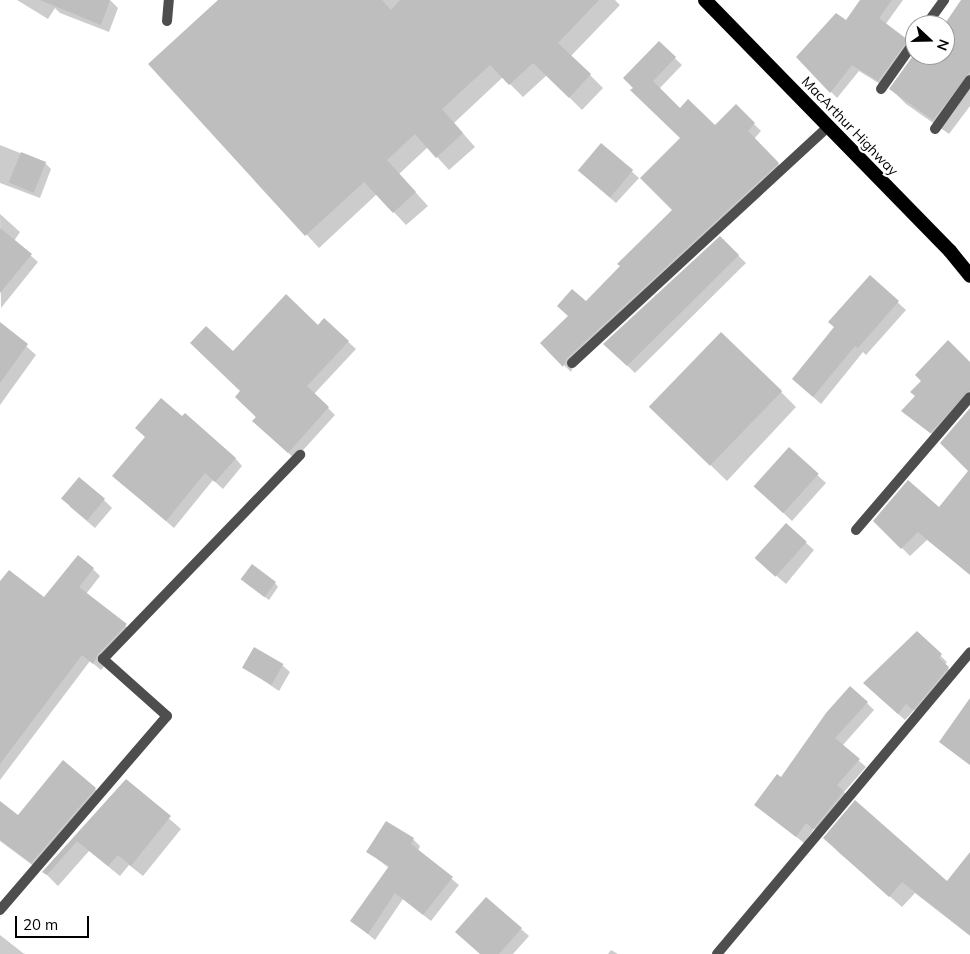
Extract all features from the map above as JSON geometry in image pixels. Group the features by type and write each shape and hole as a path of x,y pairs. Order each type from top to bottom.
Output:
{"highway":[{"name":"MacArthur Highway","path":"705,0 950,252 970,276"}],"street":[{"path":"167,21 168,0"},
{"path":"933,15 944,0"},
{"path":"881,89 905,55"},
{"path":"935,129 970,80"},
{"path":"572,363 828,127"},
{"path":"856,530 970,397"},
{"path":"0,910 166,716 103,659 300,455"},
{"path":"717,954 970,652"}],"building":[{"path":"40,0 110,0 101,25"},
{"path":"218,0 382,0 391,10 400,0 599,0 558,43 591,74 569,98 533,63 509,85 490,65 442,109 463,133 436,158 415,134 387,160 416,192 393,213 364,182 305,236 148,64"},
{"path":"860,0 892,0 879,18 905,38 905,44 878,81 852,65 830,93 796,57 836,13 846,20"},
{"path":"961,0 970,0 970,72 933,120 889,89 906,65 955,65 955,15 951,15"},
{"path":"659,41 676,57 653,81 680,108 688,99 715,125 736,104 755,123 748,131 779,163 567,358 563,367 540,343 568,316 557,306 572,289 586,301 620,266 617,264 672,210 640,178 680,138 630,90 633,88 623,78"},
{"path":"601,143 633,170 610,198 578,171"},
{"path":"21,152 46,162 34,193 9,183"},
{"path":"0,228 32,254 0,293"},
{"path":"720,236 739,255 627,366 603,344"},
{"path":"870,275 899,301 858,348 855,346 813,397 792,379 834,327 828,322"},
{"path":"286,294 318,325 324,318 349,341 307,386 329,407 288,453 252,421 256,417 235,397 240,391 190,343 206,326 233,351"},
{"path":"0,322 28,344 0,383"},
{"path":"721,332 782,391 710,466 649,407"},
{"path":"948,340 970,362 970,390 930,433 901,411 915,396 910,392 921,381 915,375"},
{"path":"161,398 182,416 185,413 236,458 215,482 205,473 166,521 112,476 145,437 135,428"},
{"path":"970,408 970,575 918,532 901,549 873,521 908,480 939,507 968,471 940,443"},
{"path":"789,447 819,474 783,513 754,486"},
{"path":"79,477 105,499 87,520 61,498"},
{"path":"786,523 807,542 775,577 755,558"},
{"path":"78,555 94,568 79,587 127,624 98,654 93,664 82,655 0,764 0,581 9,570 44,597"},
{"path":"252,564 276,582 265,597 241,579"},
{"path":"917,631 942,654 939,658 949,667 913,710 906,704 898,714 863,683"},
{"path":"254,647 283,664 271,685 242,668"},
{"path":"850,686 868,702 835,738 860,759 837,785 844,791 813,829 806,823 796,837 754,805 777,774 781,777 826,713"},
{"path":"970,698 970,765 939,742"},
{"path":"63,760 96,788 31,863 0,840 0,801 18,815"},
{"path":"126,779 171,816 131,866 118,855 108,866 77,841 47,875 42,872"},
{"path":"855,800 947,881 970,852 970,935 902,882 889,897 823,838"},
{"path":"386,821 414,838 411,844 453,877 423,915 395,893 368,934 350,921 389,866 366,852"},
{"path":"486,897 522,928 499,954 480,954 455,932"}]}
